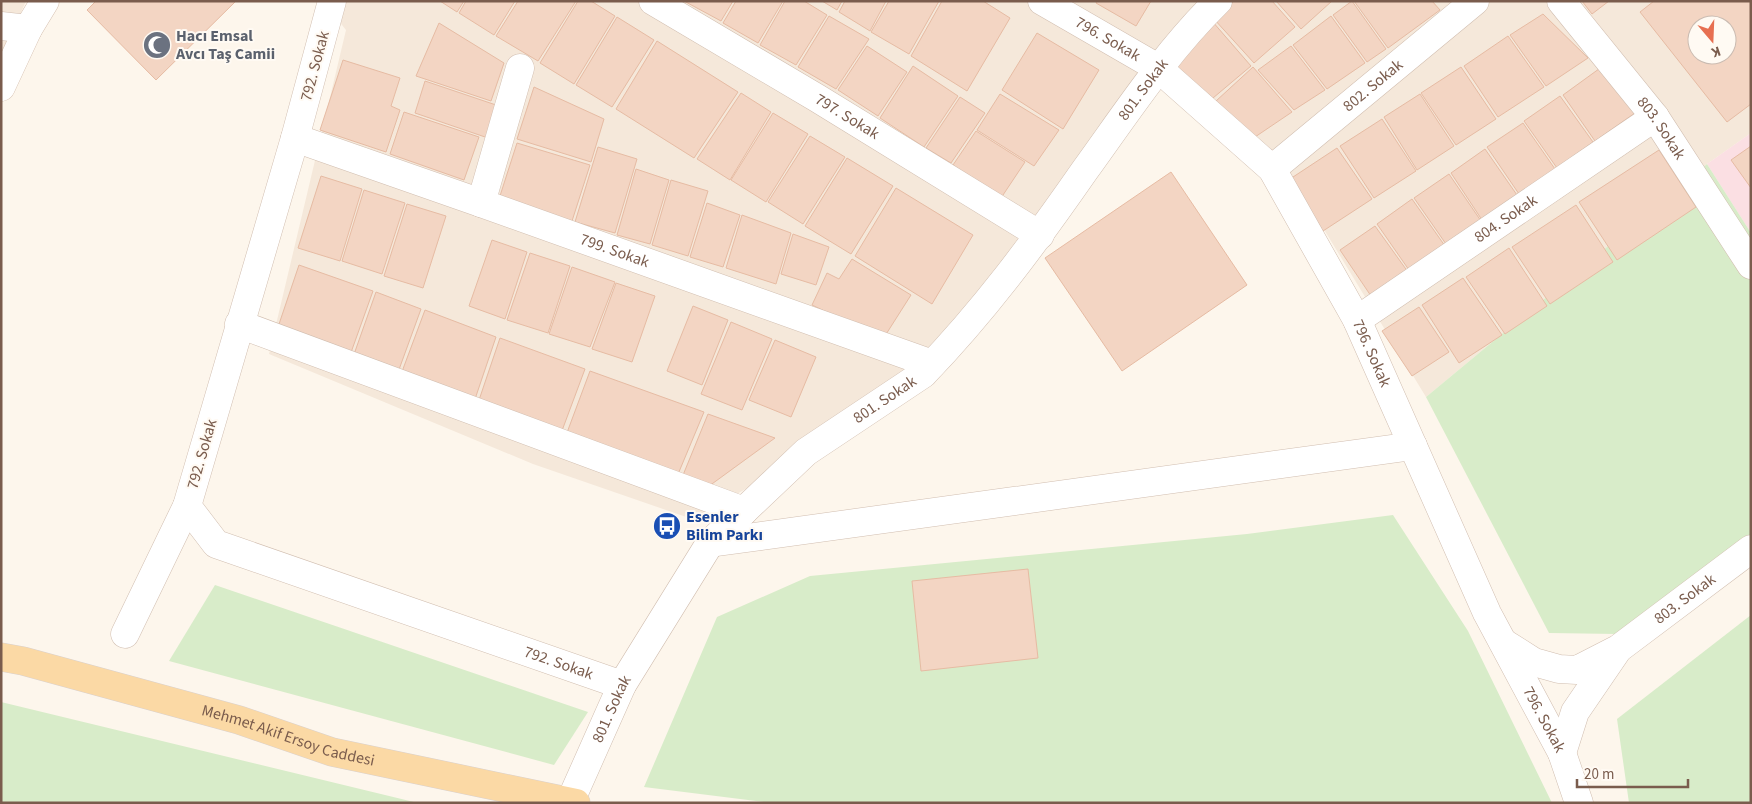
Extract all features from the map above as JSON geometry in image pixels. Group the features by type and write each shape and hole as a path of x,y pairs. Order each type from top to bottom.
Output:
{"main road":[{"name":"Mehmet Akif Ersoy Caddesi","path":"1,657 23,661 238,720 332,752 573,802"}],"street":[{"path":"1,87 28,29 45,1"},
{"name":"792. Sokak","path":"332,1 295,138 187,506 216,544 622,685"},
{"name":"797. Sokak","path":"653,1 817,98 1040,235"},
{"name":"796. Sokak","path":"1042,1 1158,68 1272,170 1357,320 1473,582 1562,753 1579,803"},
{"name":"801. Sokak","path":"573,802 622,685 710,543 806,452 923,374 973,320 1040,235 1158,68 1197,22 1218,1"},
{"name":"802. Sokak","path":"1272,170 1474,1"},
{"name":"803. Sokak","path":"1561,1 1655,117 1751,265"},
{"path":"1,26 28,29"},
{"path":"481,203 520,68"},
{"name":"804. Sokak","path":"1357,320 1655,117"},
{"name":"799. Sokak","path":"295,138 932,364"},
{"path":"239,324 744,510"},
{"path":"710,543 1412,446"},
{"path":"125,634 187,506"},
{"name":"803. Sokak","path":"1618,649 1751,549"},
{"path":"1504,643 1534,662 1559,669 1577,670 1618,649"},
{"path":"1562,753 1575,712 1618,649"}],"shaded area":[{"path":"1,1 26,1 1,57"},
{"path":"323,1 1751,1 1751,133 1707,164 1426,397 1289,172 1178,64 934,384 692,519 533,464 269,354 346,30"},
{"path":"1751,133 1751,233 1707,164"}],"green space":[{"path":"1707,164 1751,233 1751,548 1617,634 1549,633 1426,397"},
{"path":"1393,515 1468,631 1552,803 771,803 644,787 717,617 810,576 1247,534"},
{"path":"215,585 588,712 554,765 169,661"},
{"path":"1751,615 1751,803 1629,803 1617,719"},
{"path":"1,702 418,803 1,803"}],"building":[{"name":"Hacı Emsal Avcı Taş Camii","path":"96,1 236,1 156,80 87,10"},
{"path":"440,1 464,1 457,12"},
{"path":"466,1 515,1 494,35 459,13"},
{"path":"518,1 576,1 538,61 496,36"},
{"path":"578,1 591,1 615,16 574,84 540,63"},
{"path":"684,1 733,1 721,21"},
{"path":"736,1 783,1 758,43 723,23"},
{"path":"785,1 804,1 827,15 796,65 760,45"},
{"path":"822,1 842,1 837,10"},
{"path":"845,1 886,1 870,31 839,12"},
{"path":"889,1 939,1 909,54 871,32"},
{"path":"942,1 983,1 1010,18 967,91 911,56"},
{"path":"1097,1 1151,1 1136,26 1096,3"},
{"path":"1234,1 1272,1 1295,27 1254,63 1214,19"},
{"path":"1276,1 1332,1 1301,29"},
{"path":"1352,1 1386,49 1367,62 1333,15"},
{"path":"1354,1 1432,1 1440,10 1388,48"},
{"path":"1582,1 1609,1 1592,14"},
{"path":"1654,1 1751,1 1751,104 1727,122 1640,12"},
{"path":"1543,14 1588,58 1546,86 1510,35"},
{"path":"829,16 869,39 836,89 798,67"},
{"path":"1331,16 1365,63 1327,89 1293,45"},
{"path":"617,17 654,40 612,107 576,85"},
{"path":"1212,21 1251,66 1213,98 1167,61"},
{"path":"439,23 504,63 491,101 416,76"},
{"path":"1037,33 1099,70 1063,129 1002,90"},
{"path":"1508,36 1544,87 1498,117 1464,66"},
{"path":"657,41 738,92 694,158 616,109"},
{"path":"867,46 907,72 878,116 838,90"},
{"path":"1291,46 1325,90 1294,110 1258,70"},
{"path":"343,60 400,78 391,106 400,110 386,152 320,130"},
{"path":"913,66 958,96 924,147 880,118"},
{"path":"1603,66 1635,113 1595,141 1563,95"},
{"path":"1253,67 1292,112 1255,137 1216,101"},
{"path":"1461,67 1496,119 1456,145 1421,93"},
{"path":"425,81 499,106 488,138 415,113"},
{"path":"534,87 604,119 591,162 517,139"},
{"path":"741,93 771,112 730,180 697,159"},
{"path":"1000,94 1059,130 1034,166 977,130"},
{"path":"1420,94 1454,146 1417,170 1384,117"},
{"path":"1560,96 1593,142 1557,168 1524,121"},
{"path":"960,97 985,113 951,163 926,148"},
{"path":"404,112 479,137 464,180 390,154"},
{"path":"773,113 808,134 766,202 731,180"},
{"path":"1382,119 1416,171 1374,198 1340,146"},
{"path":"1523,123 1555,169 1519,194 1487,147"},
{"path":"976,131 1025,162 1001,198 953,165"},
{"path":"810,136 845,157 803,224 768,202"},
{"path":"517,143 590,165 572,221 499,199"},
{"path":"1751,146 1751,188 1731,160"},
{"path":"598,147 637,159 615,233 575,222"},
{"path":"1337,148 1372,199 1323,231 1290,179"},
{"path":"1485,149 1517,195 1482,220 1451,173"},
{"path":"1659,150 1696,207 1617,260 1579,202"},
{"path":"847,158 893,186 851,254 805,226"},
{"path":"636,169 669,180 650,244 617,235"},
{"path":"1171,172 1247,285 1122,371 1045,258"},
{"path":"1449,174 1481,221 1446,244 1414,198"},
{"path":"321,176 362,189 340,261 298,248"},
{"path":"671,180 708,191 688,256 652,245"},
{"path":"896,188 973,235 932,304 855,256"},
{"path":"364,190 405,203 382,274 342,261"},
{"path":"1412,199 1445,246 1409,270 1377,224"},
{"path":"707,203 740,215 723,267 690,257"},
{"path":"407,204 446,216 423,288 384,276"},
{"path":"1576,205 1613,262 1550,304 1512,247"},
{"path":"742,215 791,233 776,284 726,268"},
{"path":"1375,226 1408,272 1371,296 1340,250"},
{"path":"793,234 829,247 816,285 781,274"},
{"path":"492,240 527,252 505,319 469,306"},
{"path":"1509,248 1547,306 1505,334 1466,277"},
{"path":"530,253 570,266 548,333 507,320"},
{"path":"852,259 911,295 883,339 812,305 827,273 839,279"},
{"path":"299,265 373,291 349,358 276,333"},
{"path":"572,267 615,282 590,347 549,334"},
{"path":"1463,278 1502,335 1459,363 1422,305"},
{"path":"616,283 655,296 632,362 592,349"},
{"path":"376,292 421,309 397,375 352,360"},
{"path":"693,306 728,320 702,385 667,371"},
{"path":"1419,307 1449,352 1412,376 1382,331"},
{"path":"425,310 496,337 473,405 400,377"},
{"path":"731,322 772,339 742,410 701,394"},
{"path":"500,338 585,369 560,436 477,406"},
{"path":"775,340 816,357 791,417 749,400"},
{"path":"590,371 704,412 676,479 565,438"},
{"path":"708,414 775,438 705,489 681,480"},
{"path":"1028,569 1038,658 921,671 912,581"}],"place":[{"name":"Hacı Emsal Avcı Taş Camii","path":"157,45"},
{"name":"Esenler Bilim Parkı","path":"667,526"}]}
